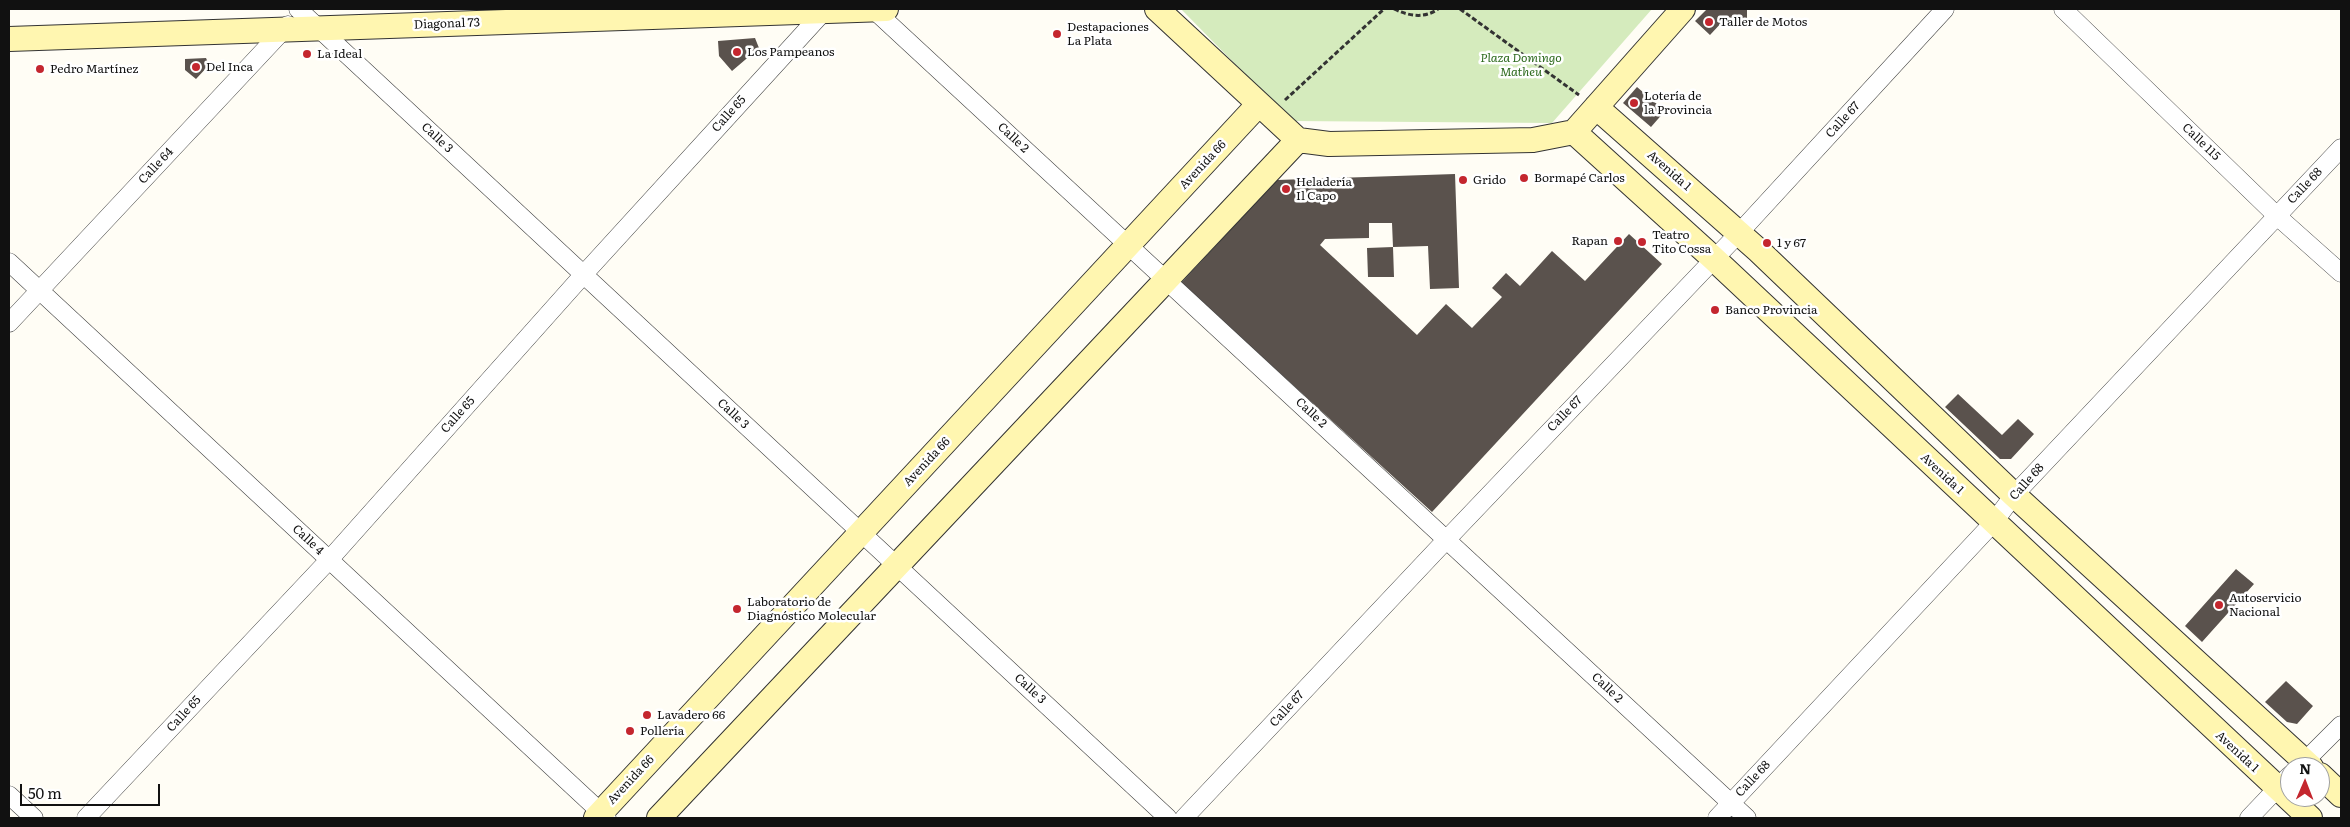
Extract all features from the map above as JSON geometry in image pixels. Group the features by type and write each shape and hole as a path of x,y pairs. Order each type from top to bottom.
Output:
{"main road":[{"name":"Diagonal 73","path":"9,39 886,9"},
{"path":"1157,9 1258,105 1298,140 1329,144 1533,140 1574,132 1683,9"},
{"name":"Avenida 66","path":"601,816 1258,105"},
{"name":"Avenida 1","path":"1596,107 1739,233 2014,495 2285,757"},
{"name":"Avenida 1","path":"1574,132 1713,258 1993,523 2282,757"},
{"path":"659,818 1298,140"},
{"name":"Avenida 1","path":"2330,789 2341,795"}],"street":[{"name":"Calle 2","path":"873,9 1167,279 1746,818"},
{"name":"Calle 67","path":"1184,818 1713,258 1739,233 1945,9"},
{"name":"Calle 115","path":"2063,9 2277,216 2341,273"},
{"name":"Calle 3","path":"302,10 318,28 1168,818"},
{"name":"Calle 64","path":"9,323 302,10"},
{"name":"Calle 65","path":"86,818 329,560 584,274 824,10"},
{"name":"Calle 68","path":"1717,818 1993,523 2014,495 2341,148"},
{"name":"Calle 4","path":"9,262 601,816"},
{"path":"2313,757 2341,725"},
{"path":"2249,818 2280,790"},
{"path":"9,795 34,818"}],"path":[{"path":"1258,105 1282,103 1384,9"},
{"path":"1394,9 1408,16 1431,14 1438,9"},
{"path":"1460,9 1596,107"}],"green space":[{"name":"Plaza Domingo Matheu","path":"1181,9 1652,9 1552,123 1291,121"}],"building":[{"name":"Taller de Motos","path":"1707,9 1747,9 1747,22 1723,21 1710,35 1695,21"},
{"name":"Los Pampeanos","path":"755,38 759,48 732,71 719,56 718,41"},
{"name":"Del Inca","path":"206,58 209,65 196,79 185,70 185,59"},
{"path":"1637,87 1665,111 1651,127 1623,103"},
{"path":"1455,174 1459,288 1430,289 1428,246 1393,247 1392,223 1369,223 1369,238 1325,239 1320,245 1417,335 1446,304 1472,328 1502,297 1492,288 1506,273 1520,286 1552,251 1585,281 1629,234 1662,264 1432,512 1181,283 1277,180"},
{"path":"1393,247 1394,277 1368,277 1367,248"},
{"path":"1958,394 2002,435 2018,419 2034,434 2011,459 2000,459 1945,407"},
{"name":"Autoservicio Nacional","path":"2236,569 2254,584 2202,642 2185,626"},
{"path":"2286,681 2313,706 2297,724 2287,722 2265,702"}],"place":[{"name":"Taller de Motos","path":"1709,22"},
{"name":"Destapaciones La Plata","path":"1057,34"},
{"name":"Los Pampeanos","path":"737,52"},
{"name":"La Ideal","path":"307,54"},
{"name":"Del Inca","path":"196,67"},
{"name":"Pedro Martínez","path":"40,69"},
{"name":"Lotería de la Provincia","path":"1634,103"},
{"name":"Bormapé Carlos","path":"1524,178"},
{"name":"Grido","path":"1463,180"},
{"name":"Heladería Il Capo","path":"1286,189"},
{"name":"Rapan","path":"1618,241"},
{"name":"Teatro Tito Cossa","path":"1642,242"},
{"name":"1 y 67","path":"1767,243"},
{"name":"Banco Provincia","path":"1715,310"},
{"name":"Autoservicio Nacional","path":"2219,605"},
{"name":"Laboratorio de Diagnóstico Molecular","path":"737,609"},
{"name":"Lavadero 66","path":"647,715"},
{"name":"Pollería","path":"630,731"}]}
